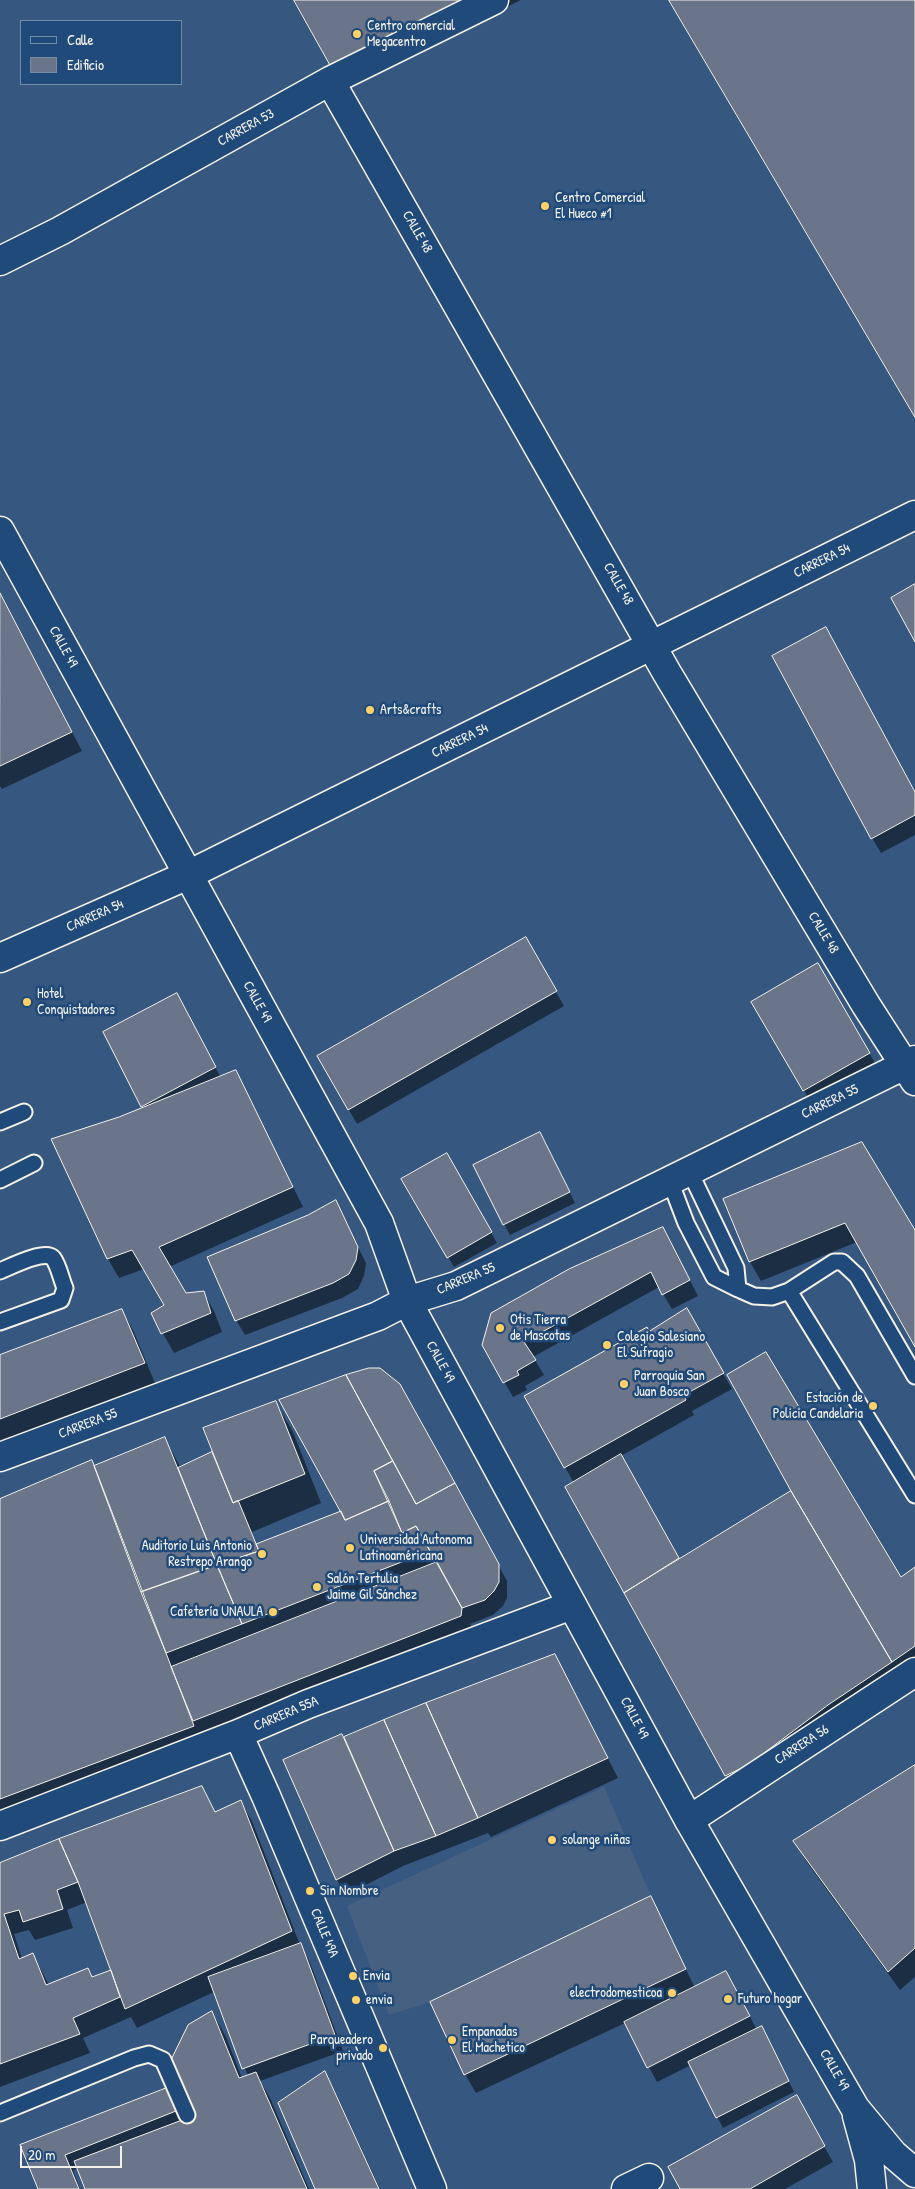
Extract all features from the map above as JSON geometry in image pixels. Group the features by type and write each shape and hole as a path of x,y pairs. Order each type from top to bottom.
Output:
{"street":[{"name":"CARRERA 53","path":"0,261 69,226 330,81 494,0"},
{"name":"CALLE 48","path":"330,81 652,645 866,1005 912,1069"},
{"name":"CARRERA 54","path":"0,958 188,876 915,515"},
{"name":"CALLE 49","path":"0,531 379,1222 407,1301 689,1820 855,2108 893,2154 915,2172"},
{"name":"CARRERA 55","path":"0,1457 378,1316 407,1301 456,1286 867,1085 912,1069"},
{"name":"CARRERA 55A","path":"0,1826 238,1734 308,1704 572,1605"},
{"name":"CARRERA 56","path":"689,1820 915,1672"},
{"name":"CALLE 49A","path":"238,1734 432,2189"},
{"path":"855,2108 868,2160 872,2189"}],"lane":[{"path":"0,1122 24,1112"},
{"path":"0,1180 34,1164"},
{"path":"679,1176 736,1268 738,1289"},
{"path":"679,1176 686,1223 714,1277 754,1296 772,1297 789,1291 834,1262 842,1262 857,1276 915,1376"},
{"path":"0,1271 42,1255 50,1256 54,1260 65,1288 61,1300 0,1322"},
{"path":"789,1291 915,1495"},
{"path":"0,2114 134,2058 149,2054 163,2060 187,2115"}],"shaded area":[{"path":"604,1787 651,1896 430,2002 389,2015 347,1906"}],"building":[{"name":"Centro comercial Megacentro","path":"294,0 470,0 332,68"},
{"path":"669,0 915,0 915,417"},
{"path":"915,584 915,642 891,598"},
{"path":"0,593 72,732 0,766"},
{"path":"826,627 915,792 915,815 871,839 772,656"},
{"path":"526,937 557,991 348,1110 317,1056"},
{"path":"818,963 870,1053 803,1091 751,1002"},
{"path":"177,993 216,1067 141,1107 103,1032"},
{"path":"236,1070 293,1187 159,1247 186,1293 204,1291 211,1313 161,1334 151,1313 164,1305 132,1250 107,1259 51,1139 119,1117"},
{"path":"540,1132 570,1192 503,1225 473,1165"},
{"path":"862,1142 915,1230 915,1347 845,1223 749,1262 723,1199"},
{"path":"447,1153 492,1232 447,1258 401,1179"},
{"path":"336,1200 358,1247 356,1260 349,1274 333,1283 235,1321 207,1257 308,1215"},
{"path":"663,1227 690,1280 662,1295 651,1272 524,1342 536,1360 517,1371 519,1375 503,1383 482,1345 491,1313 569,1269"},
{"name":"Parroquia San Juan Bosco","path":"687,1308 724,1373 684,1395 686,1400 564,1468 524,1396 647,1327 649,1331"},
{"path":"122,1309 145,1363 0,1419 0,1355"},
{"path":"766,1352 901,1577 915,1567 915,1646 892,1662 791,1491 727,1375"},
{"path":"369,1368 380,1368 400,1384 455,1483 416,1504 346,1375"},
{"path":"346,1375 393,1461 374,1471 389,1501 345,1520 279,1400"},
{"path":"276,1401 305,1474 233,1503 203,1428"},
{"path":"165,1437 217,1565 141,1592 94,1466"},
{"path":"212,1452 233,1503 238,1500 259,1551 217,1565 178,1468"},
{"path":"621,1454 679,1558 624,1593 565,1487"},
{"path":"92,1460 194,1726 0,1799 0,1499"},
{"path":"393,1461 416,1504 455,1483 499,1564 499,1582 494,1591 485,1600 462,1608 416,1526 402,1533 374,1471"},
{"path":"791,1491 892,1662 828,1705 748,1765 725,1776 624,1593"},
{"path":"389,1501 402,1533 416,1526 430,1551 242,1624 217,1565 259,1551 256,1544 341,1511 345,1520"},
{"path":"437,1562 462,1608 461,1616 193,1721 171,1667"},
{"path":"217,1565 242,1624 166,1653 141,1592"},
{"path":"555,1654 608,1758 478,1818 426,1703"},
{"path":"426,1703 478,1818 436,1836 384,1720"},
{"path":"384,1720 436,1836 394,1851 344,1737"},
{"path":"342,1734 394,1851 336,1880 283,1760"},
{"path":"915,1765 915,1948 888,1972 793,1841"},
{"path":"202,1786 215,1812 241,1800 292,1931 125,2009 78,1882 59,1839"},
{"path":"59,1839 78,1882 57,1890 63,1909 23,1922 19,1910 4,1914 19,1959 33,1953 46,1985 88,1968 92,1977 111,1970 120,1997 73,2018 80,2034 0,2064 0,1863"},
{"path":"651,1896 686,1969 464,2075 430,2002"},
{"path":"301,1943 335,2035 242,2069 208,1977"},
{"path":"726,1971 750,2016 647,2068 624,2022"},
{"path":"212,2011 239,2078 256,2072 307,2189 85,2189 74,2161 190,2117 169,2064 188,2025"},
{"path":"762,2026 789,2081 716,2118 688,2062"},
{"path":"325,2071 379,2189 315,2189 278,2103"},
{"path":"172,2086 181,2109 65,2155 79,2189 38,2189 20,2145"},
{"path":"797,2095 825,2146 750,2189 680,2189 668,2167"}],"place":[{"name":"Centro comercial Megacentro","path":"357,34"},
{"name":"Centro Comercial El Hueco #1","path":"545,206"},
{"name":"Arts&crafts","path":"370,710"},
{"name":"Hotel Conquistadores","path":"27,1002"},
{"name":"Otis Tierra de Mascotas","path":"500,1328"},
{"name":"Colegio Salesiano El Sufragio","path":"607,1345"},
{"name":"Parroquia San Juan Bosco","path":"624,1384"},
{"name":"Estación de Policia Candelaria","path":"873,1406"},
{"name":"Universidad Autonoma Latinoaméricana","path":"350,1548"},
{"name":"Auditorio Luis Antonio Restrepo Arango","path":"262,1554"},
{"name":"Salón Tertulia Jaime Gil Sánchez","path":"317,1587"},
{"name":"Cafetería UNAULA","path":"273,1612"},
{"name":"solange niñas","path":"552,1840"},
{"name":"Sin Nombre","path":"310,1891"},
{"name":"Envia","path":"353,1976"},
{"name":"electrodomesticoa","path":"672,1993"},
{"name":"Futuro hogar","path":"728,1999"},
{"name":"envia","path":"356,2000"},
{"name":"Empanadas El Machetico","path":"452,2040"},
{"name":"Parqueadero privado","path":"383,2048"}]}
